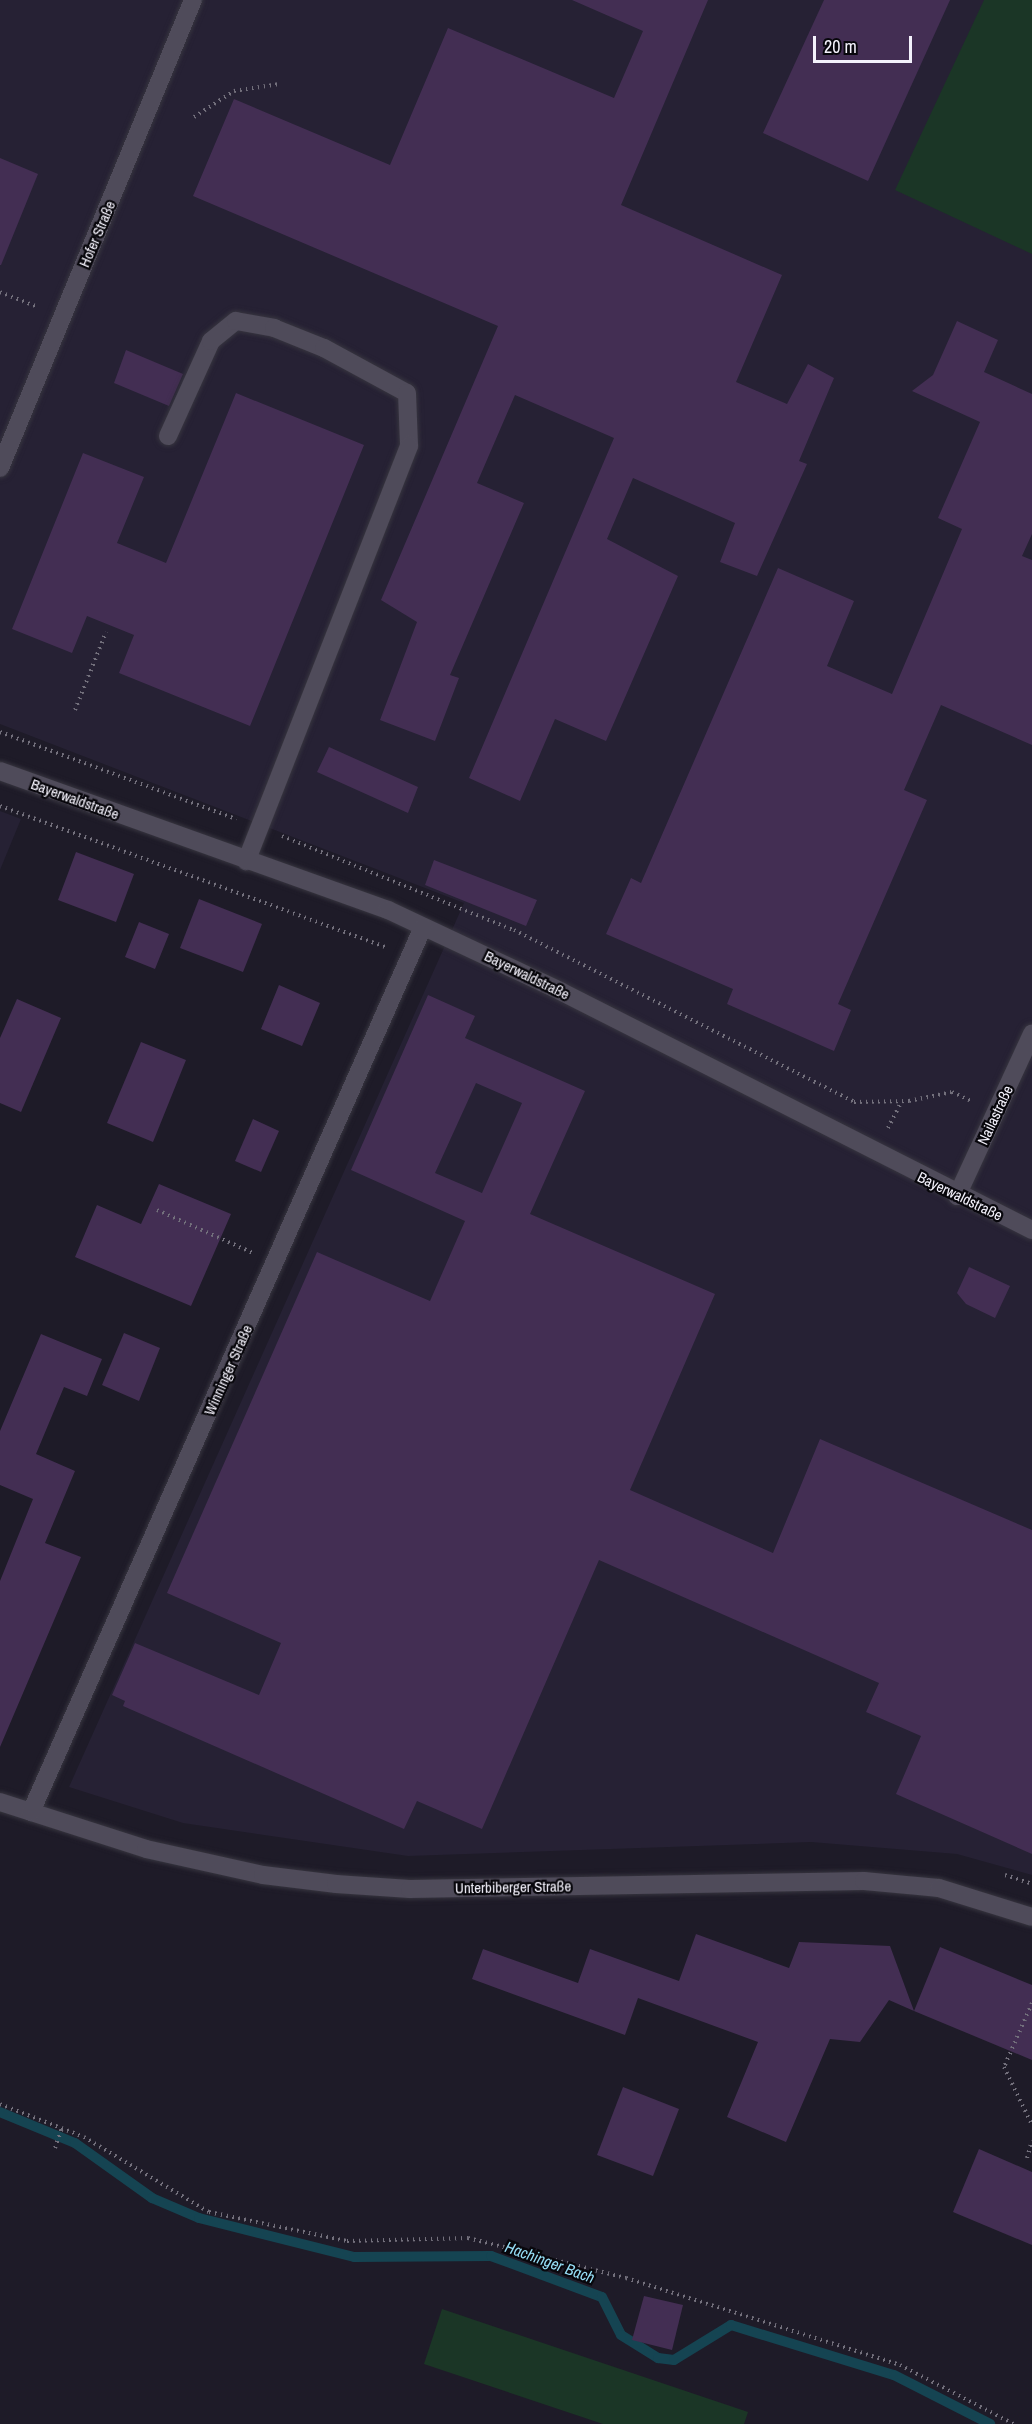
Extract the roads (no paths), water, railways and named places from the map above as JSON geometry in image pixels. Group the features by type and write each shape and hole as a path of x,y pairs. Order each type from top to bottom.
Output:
{"street":[{"name":"Hofer Straße","path":"0,468 193,0"},
{"path":"168,436 211,341 236,321 274,328 324,348 407,393 409,446 246,861"},
{"name":"Bayerwaldstraße","path":"0,771 423,927 560,991 957,1196 1032,1230"},
{"name":"Winninger Straße","path":"31,1812 423,927"},
{"name":"Nailastraße","path":"957,1196 1032,1034"},
{"name":"Unterbiberger Straße","path":"0,1802 146,1849 263,1875 336,1884 410,1889 864,1881 939,1888 1032,1917"}],"waterway":[{"name":"Hachinger Bach","path":"0,2112 75,2143 152,2198 199,2218 354,2257 491,2256 602,2297 621,2335 658,2358 674,2360 731,2325 894,2375 990,2424"}]}
